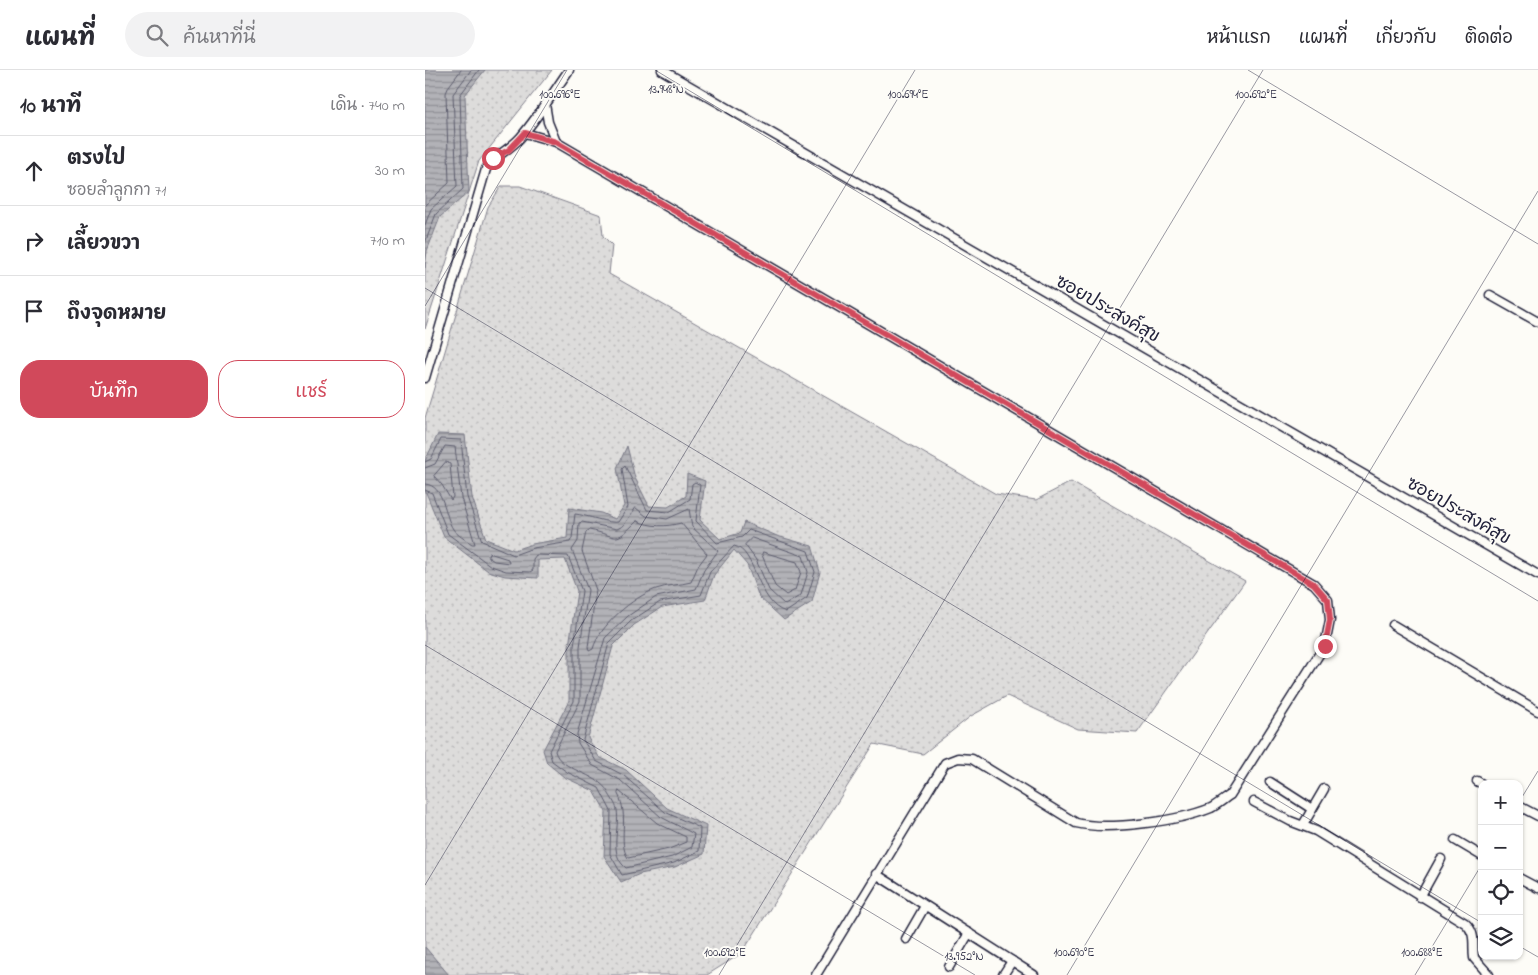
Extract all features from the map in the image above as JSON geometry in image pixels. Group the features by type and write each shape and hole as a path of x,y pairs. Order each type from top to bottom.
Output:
{"street":[{"path":"425,378 486,169 493,158 509,150 525,133 569,70"},
{"name":"ซอยประสงค์สุข","path":"662,70 1538,575"},
{"path":"545,104 556,142"},
{"path":"525,133 556,142 1314,584 1328,600 1330,620 1325,646 1230,795 1213,808 1182,818 1093,828 1075,823 973,758 958,758 945,763 933,779 816,975"},
{"path":"1491,295 1538,322"},
{"path":"1393,625 1538,711"},
{"path":"1270,782 1312,809"},
{"path":"1303,825 1324,789"},
{"path":"1254,802 1289,822 1303,825 1316,831 1472,929 1475,940 1474,958 1489,975"},
{"path":"1523,808 1538,816"},
{"path":"1455,840 1478,854"},
{"path":"1420,897 1441,859"},
{"path":"876,874 1034,975"},
{"path":"1523,880 1538,888"},
{"path":"906,939 925,906"},
{"path":"949,967 969,933"},
{"path":"1003,975 1012,961"}],"shaded area":[{"path":"425,70 552,70 479,161 425,329"},
{"path":"501,186 520,186 601,215 603,236 612,245 609,274 996,494 1036,500 1071,482 1245,581 1137,733 1078,729 1007,696 971,716 923,754 874,744 742,953 707,975 425,975 425,418 488,207"}],"water":[{"path":"425,70 485,70 465,95 469,192 440,217 427,251 425,268"},
{"path":"438,434 465,435 472,497 486,539 514,550 532,544 567,538 569,508 601,513 615,519 624,506 617,468 627,446 635,478 649,506 668,507 686,496 687,474 705,481 700,520 720,539 740,533 744,522 777,536 812,546 820,572 812,602 784,620 759,597 747,565 734,550 714,575 705,600 662,607 634,625 613,646 588,738 599,757 626,770 667,808 706,826 704,854 675,867 640,874 621,882 604,856 606,812 594,791 564,777 547,763 543,750 569,701 569,646 577,591 565,559 538,560 538,578 505,576 488,571 444,537 425,490 425,461"},
{"path":"425,947 449,975 425,975"}],"route":[{"path":"493,158 509,150 525,133 556,142 1314,584 1328,600 1330,620 1325,646"}]}
